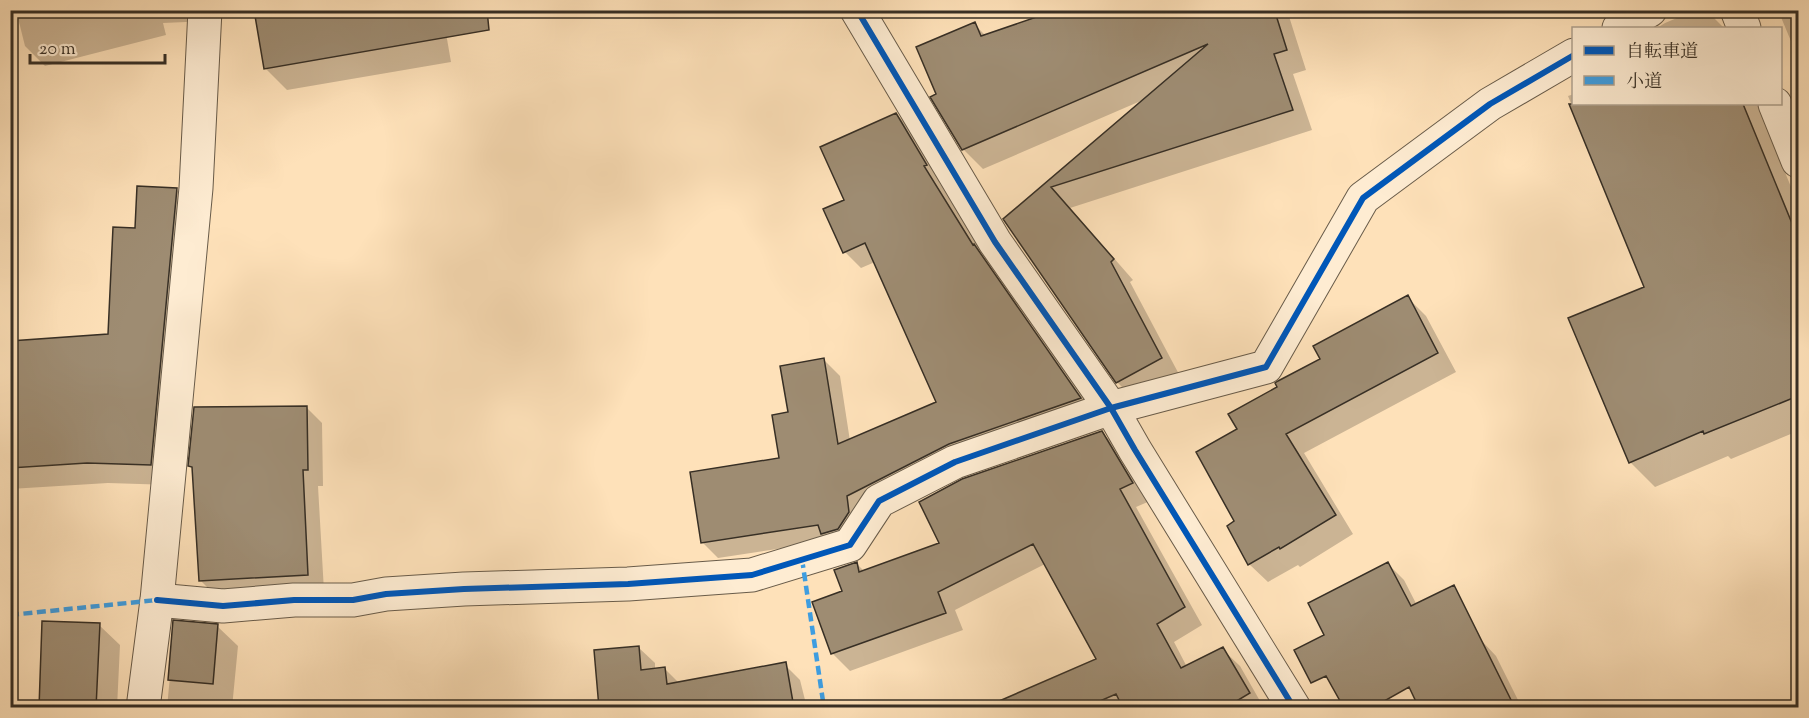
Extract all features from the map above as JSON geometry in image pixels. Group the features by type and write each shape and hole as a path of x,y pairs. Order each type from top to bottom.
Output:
{"street":[{"path":"143,708 157,600 196,188 205,10"},
{"path":"857,10 995,242 1111,408 1294,708"},
{"path":"1621,27 1650,10"},
{"path":"1737,10 1744,27"},
{"path":"157,600 223,606 294,600 353,600 386,594 442,590 628,584 752,575 850,545 879,501 955,462 1111,408 1266,367 1363,198 1490,104 1572,56"},
{"path":"1775,105 1798,161"}],"building":[{"path":"254,10 487,10 489,30 264,69"},
{"path":"1057,10 1285,10 1276,15 1287,50 1274,54 1293,110 1051,187 1114,259 1111,262 1162,358 1116,383 1003,219 1208,44 962,150 930,97 936,94 916,47 975,22 981,36"},
{"path":"1569,104 1743,105 1798,238 1798,396 1704,434 1703,431 1629,463 1568,318 1644,287"},
{"path":"896,113 927,165 924,166 973,245 1081,398 949,444 847,496 849,512 838,529 821,534 818,525 701,543 690,472 779,458 772,415 788,412 780,366 824,358 838,444 936,402 865,243 843,253 823,209 844,200 820,147"},
{"path":"137,186 177,188 151,465 87,463 10,468 10,341 108,334 113,227 135,228"},
{"path":"1408,295 1438,353 1286,434 1336,515 1280,549 1279,547 1248,565 1227,526 1234,521 1196,452 1237,429 1228,414 1277,387 1275,383 1278,381 1320,359 1313,346"},
{"path":"307,406 308,470 303,470 308,575 199,581 192,467 188,466 194,407"},
{"path":"1102,431 1133,483 1120,489 1185,607 1157,624 1181,668 1223,647 1250,693 1225,708 1123,708 1116,694 1084,708 983,708 1096,659 1033,544 938,592 946,613 831,654 812,602 842,591 834,570 857,562 859,572 939,543 919,502 962,479"},
{"path":"1388,562 1411,606 1454,585 1515,708 1419,708 1409,687 1372,708 1344,708 1326,676 1311,683 1294,650 1324,635 1308,603"},
{"path":"173,620 218,624 213,684 168,680"},
{"path":"42,621 100,623 96,708 39,708"},
{"path":"639,646 641,670 665,667 667,684 786,662 794,708 640,708 640,705 599,708 594,650"}],"marked path":[{"path":"802,559 824,708"},
{"path":"10,615 157,600"}],"cycle path":[{"path":"857,10 995,242 1111,408 1294,708"},
{"path":"157,600 223,606 294,600 353,600 386,594 464,589 628,584 752,575 850,545 879,501 955,462 1111,408 1266,367 1363,198 1490,104 1572,56"}]}
